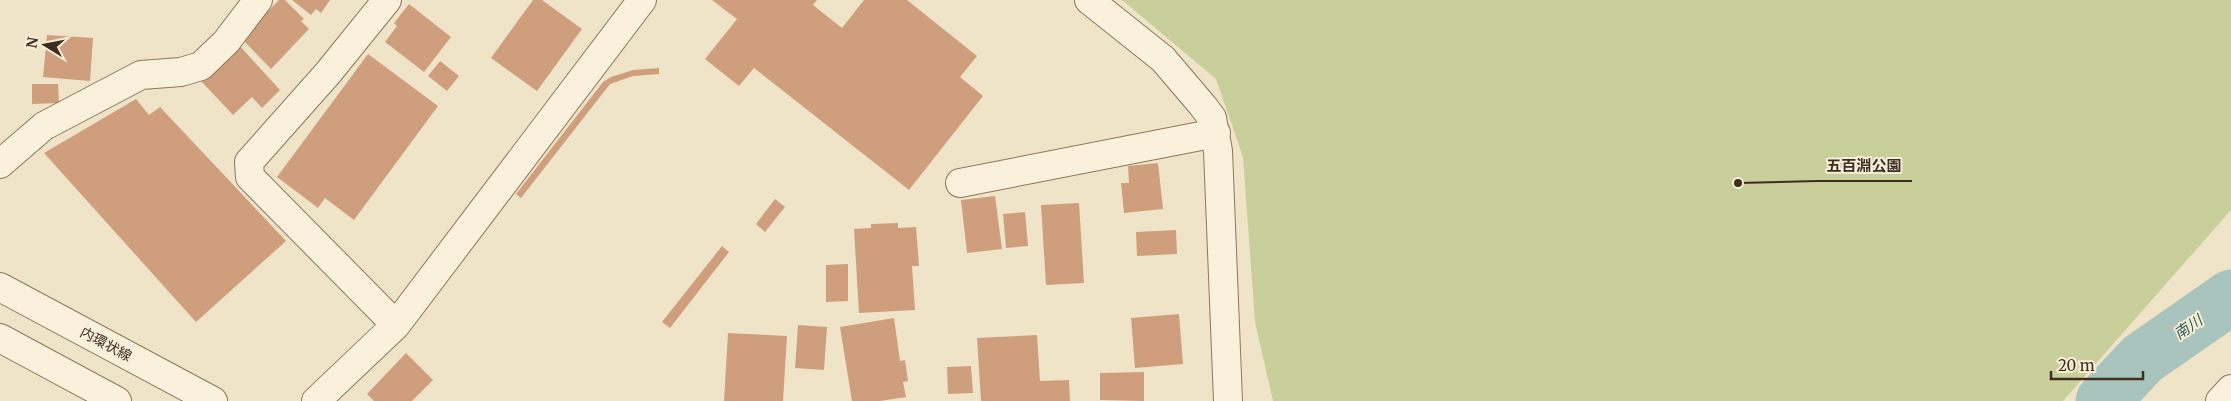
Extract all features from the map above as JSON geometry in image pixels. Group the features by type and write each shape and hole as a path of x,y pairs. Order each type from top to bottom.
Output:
{"street":[{"path":"0,164 44,126 141,75 181,72 201,66 226,42 258,0"},
{"path":"387,0 328,73 249,162 250,177 396,325"},
{"path":"316,401 396,325 642,0"},
{"path":"1107,5 1163,59 1212,118 1216,134 1228,401"},
{"path":"960,183 1216,134"},
{"name":"内環状線","path":"0,287 213,401"},
{"path":"0,338 117,401"},
{"path":"2220,401 2231,389"}],"green space":[{"path":"1122,0 2231,0 2231,210 2063,401 1273,401 1255,322 1243,157 1216,79"}],"building":[{"path":"279,0 285,0 304,19 301,21 309,29 271,69 241,38"},
{"path":"292,0 330,0 321,13 316,9 311,15"},
{"path":"533,0 542,0 582,29 537,91 491,58"},
{"path":"712,0 817,0 813,5 842,28 864,0 907,0 977,56 960,77 983,96 909,190 754,68 739,86 705,59 737,19"},
{"path":"409,4 451,37 424,72 385,42 397,26 394,23"},
{"path":"47,35 93,38 90,81 43,77"},
{"path":"239,45 280,90 262,108 252,97 233,115 201,81"},
{"path":"368,54 438,106 354,220 325,198 318,208 277,177"},
{"path":"440,61 459,76 447,91 428,76"},
{"path":"659,68 659,74 633,76 610,84 521,198 516,194 603,82 611,77 633,70"},
{"path":"32,84 58,84 59,103 32,104"},
{"path":"136,99 149,115 160,107 286,241 196,322 44,153"},
{"path":"1158,163 1163,209 1124,213 1121,183 1129,183 1128,166"},
{"path":"995,196 1002,249 967,253 961,200"},
{"path":"775,199 785,207 765,232 756,224"},
{"path":"1079,203 1084,283 1046,285 1041,205"},
{"path":"1025,212 1028,246 1006,248 1003,214"},
{"path":"898,223 898,228 916,227 919,266 912,266 915,310 859,313 854,229 871,228 871,224"},
{"path":"1176,230 1177,254 1137,256 1136,232"},
{"path":"722,246 729,252 670,328 662,322"},
{"path":"848,264 848,301 826,302 826,265"},
{"path":"1179,314 1183,364 1135,368 1131,318"},
{"path":"894,318 900,361 905,360 908,381 903,382 906,397 880,401 852,401 840,327"},
{"path":"798,325 827,327 824,370 795,368"},
{"path":"728,333 787,336 783,401 724,401"},
{"path":"1037,335 1040,381 1069,380 1070,401 981,401 977,338"},
{"path":"406,353 433,380 412,401 374,401 367,394"},
{"path":"971,366 973,393 948,394 947,367"},
{"path":"1144,372 1144,401 1100,400 1100,373"}],"waterway":[{"name":"南川","path":"2103,401 2142,359 2231,297"}],"place":[{"name":"五百淵公園","path":"1738,183"}]}
